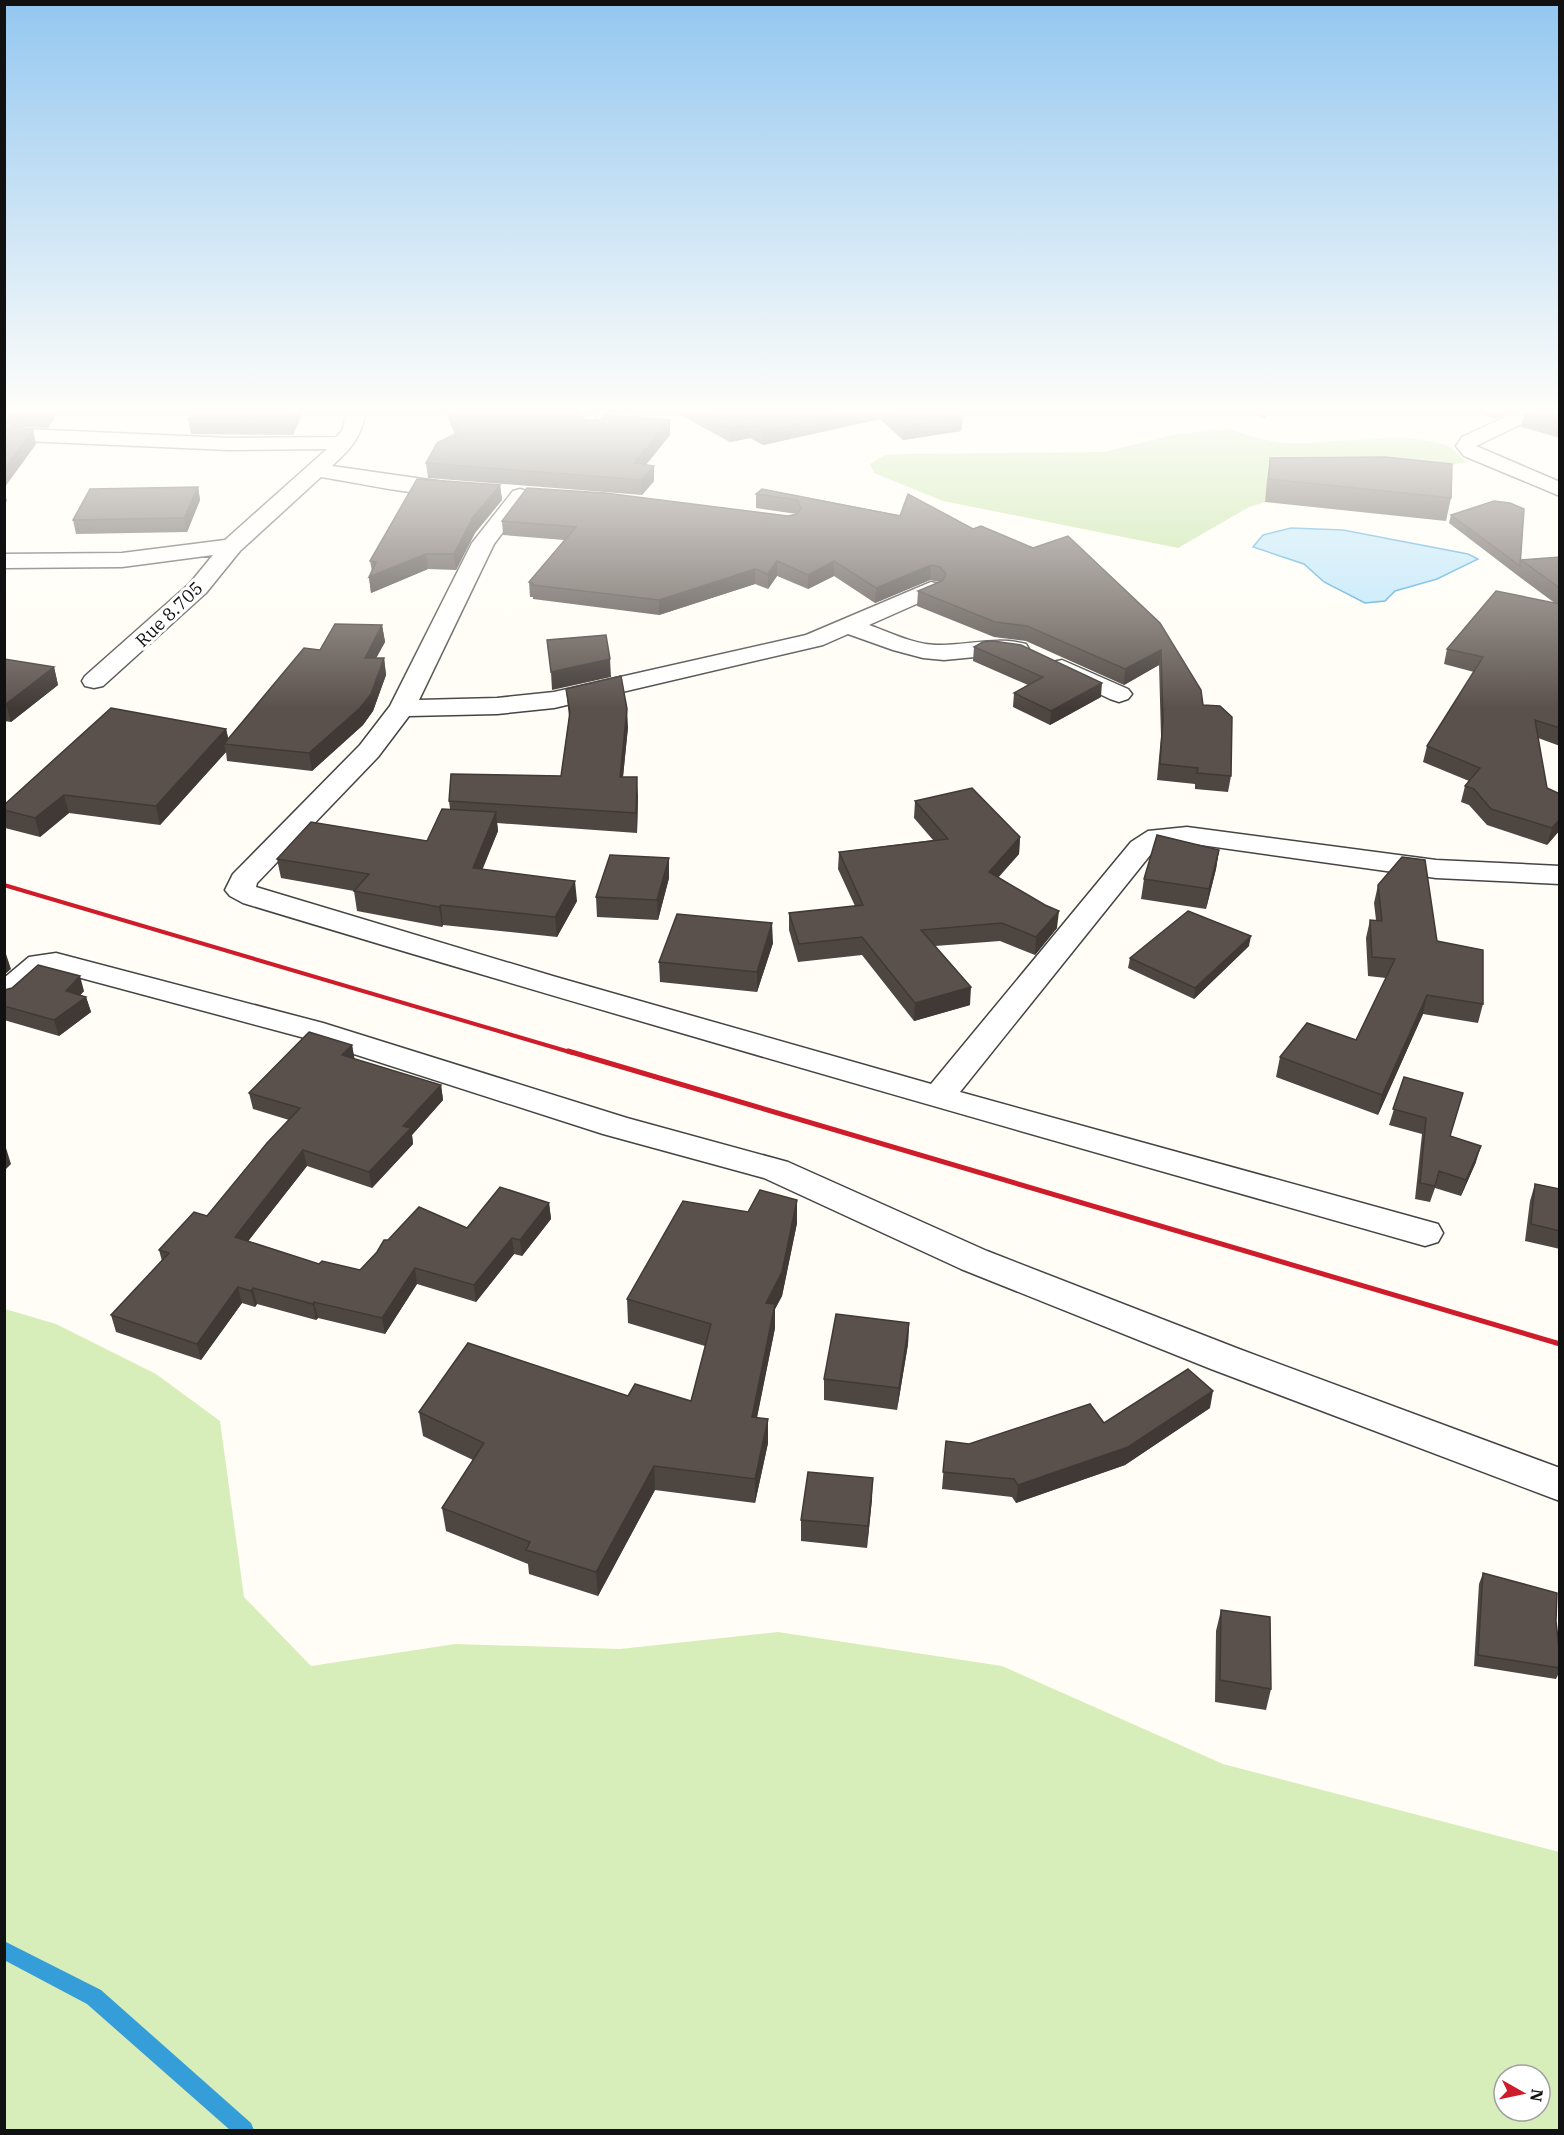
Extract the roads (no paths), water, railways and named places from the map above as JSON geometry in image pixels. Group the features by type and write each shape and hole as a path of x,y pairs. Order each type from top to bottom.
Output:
{"street":[{"name":"Rue 8.705","path":"94,681 198,588 232,546 273,510"},
{"path":"501,510 402,708 369,751 243,880 240,890 253,897 457,959 1425,1233"},
{"path":"4,561 122,560 232,546"},
{"path":"402,708 497,706 554,700 814,640 931,589"},
{"path":"849,626 915,649 933,652 992,646 1024,650 1119,694"},
{"path":"938,1097 1141,848 1158,837 1187,835 1436,869 1560,875"},
{"path":"4,995 40,964 56,962 312,1030 615,1126 776,1170 985,1264 1225,1359 1560,1485"}],"water":[{"path":"1291,528 1343,530 1468,554 1478,559 1437,579 1395,591 1385,601 1365,603 1324,582 1304,564 1253,547 1263,535"}],"waterway":[{"path":"4,1950 94,1997 244,2130"}],"railway":[{"path":"4,885 573,1053"},
{"path":"568,1051 1560,1344"}]}
